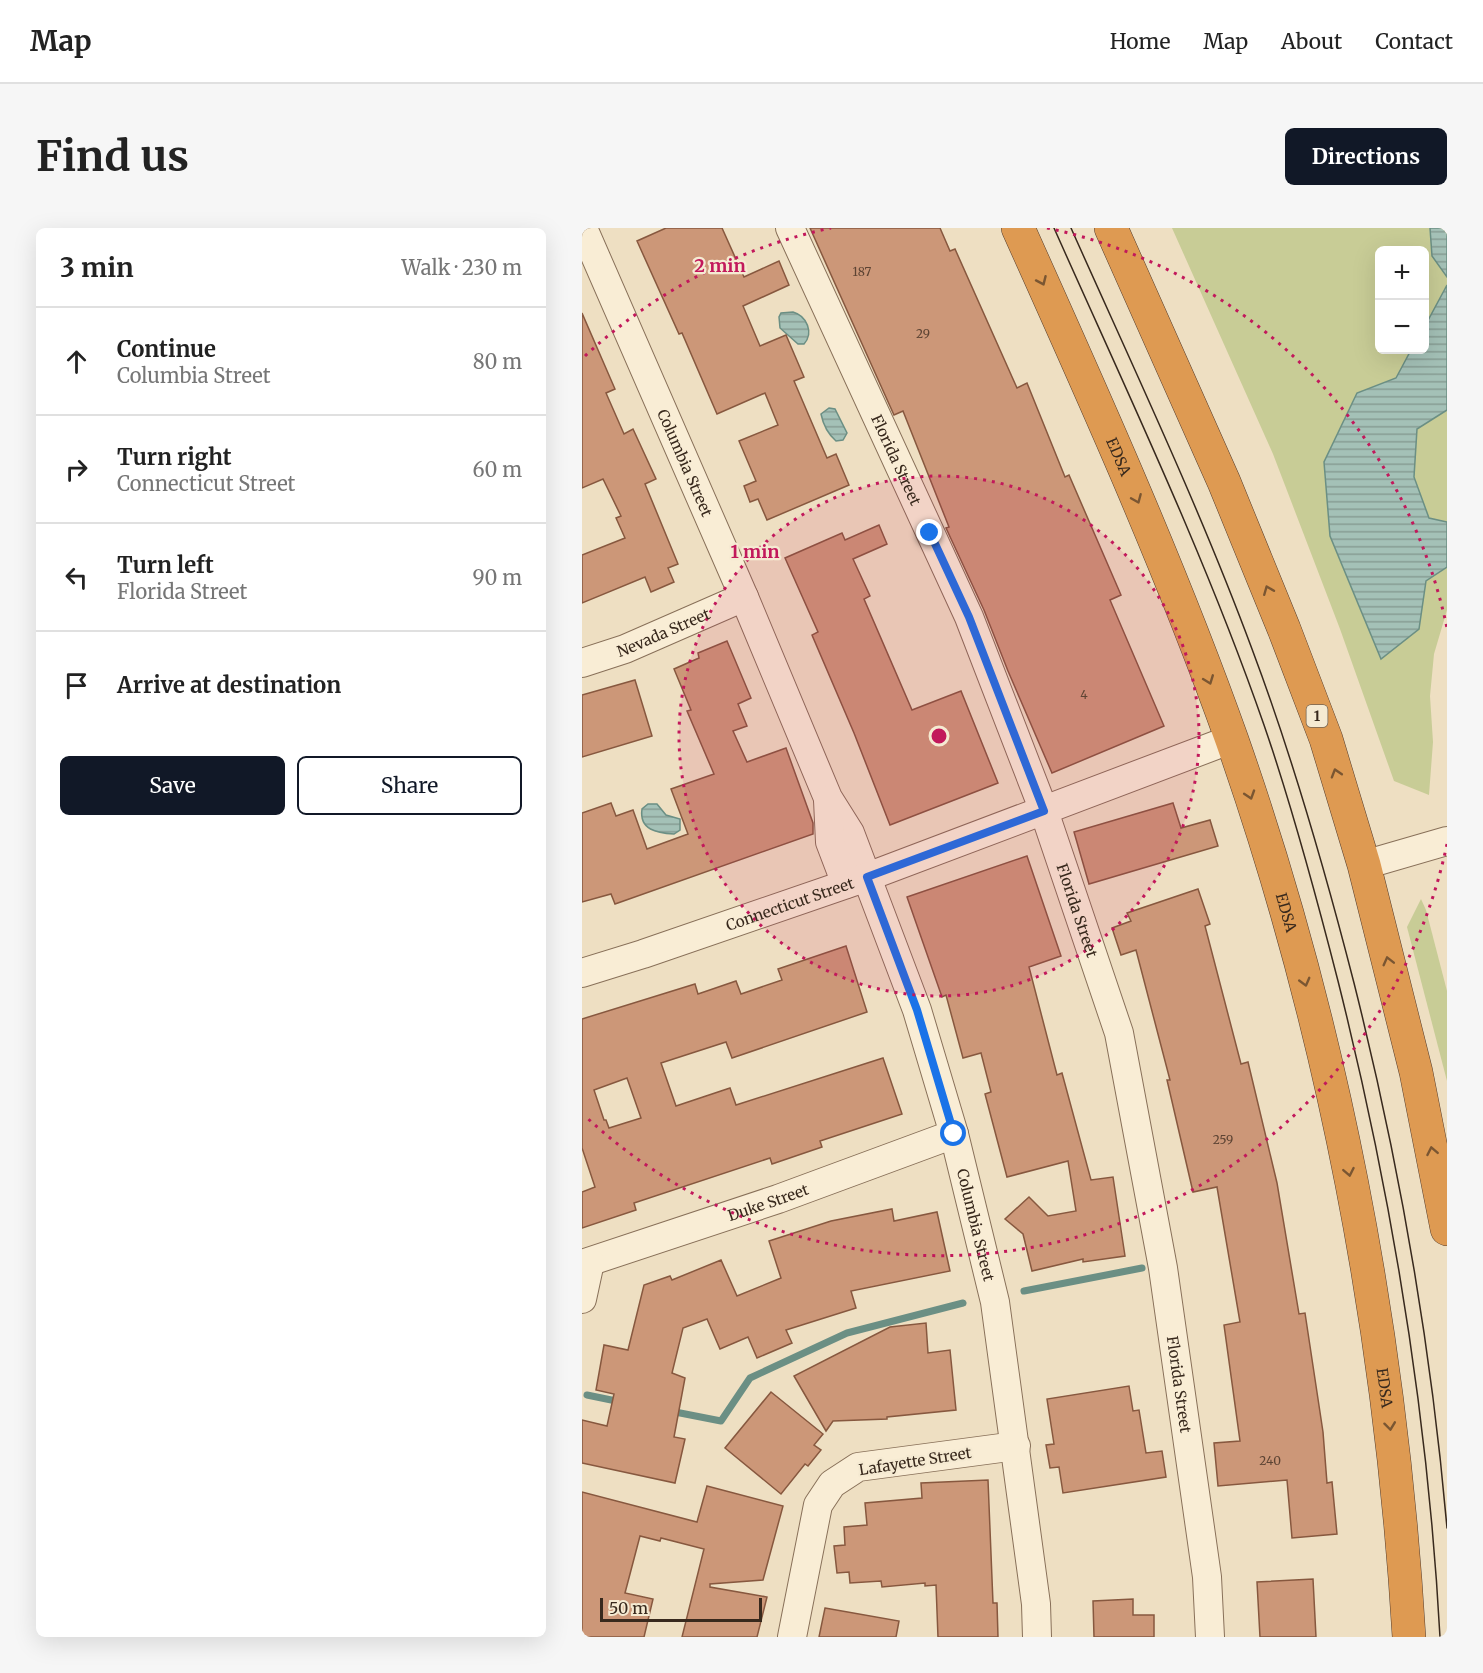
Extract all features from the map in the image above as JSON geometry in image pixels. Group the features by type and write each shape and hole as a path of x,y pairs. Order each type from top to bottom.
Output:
{"highway":[{"name":"EDSA","path":"1018,228 1155,540 1232,739 1268,850 1303,975 1340,1128 1375,1313 1400,1516 1409,1637"},
{"name":"1","path":"1111,228 1224,482 1326,739 1364,865 1416,1072 1447,1229"}],"street":[{"name":"Columbia Street","path":"583,228 744,597 828,798 850,833 856,880 917,1010 954,1134 995,1302 1036,1604 1037,1637"},
{"name":"Florida Street","path":"790,228 969,617 1044,811 1119,1033 1163,1268 1207,1577 1210,1637"},
{"name":"Nevada Street","path":"582,663 626,649 744,597"},
{"name":"Connecticut Street","path":"582,973 856,880 1232,739"},
{"path":"1364,865 1447,842"},
{"name":"Duke Street","path":"586,1263 778,1199 954,1134"},
{"path":"582,1299 586,1263"},
{"name":"Lafayette Street","path":"792,1637 818,1505 832,1484 858,1467 1016,1446"}],"green space":[{"path":"1172,228 1447,228 1447,610 1434,654 1430,696 1433,742 1429,795 1394,781 1340,629 1273,454"},
{"path":"1421,899 1426,910 1447,991 1447,1081 1407,927"}],"water":[{"path":"1430,228 1447,228 1447,277 1432,256"},
{"path":"1447,285 1447,410 1417,429 1414,477 1429,518 1447,522 1447,567 1426,581 1419,629 1381,659 1330,536 1324,462 1357,393 1396,378 1409,354 1429,354 1429,319"},
{"path":"793,312 802,317 809,330 804,344 798,344 780,328 781,313"},
{"path":"829,408 835,409 847,433 843,440 836,441 825,425 821,414"},
{"path":"648,804 657,804 666,815 680,819 680,830 674,834 668,834 646,826 643,822 642,809"}],"building":[{"path":"666,228 722,228 744,277 779,261 789,285 743,306 760,346 786,335 804,377 794,381 827,458 836,454 849,485 767,520 758,499 750,502 744,486 756,481 739,441 778,425 765,393 717,414 682,333 679,334 637,241"},
{"path":"810,228 940,228 950,251 955,249 1017,388 1027,383 1065,477 1069,475 1121,595 1110,600 1164,726 1052,773 984,610 946,528 949,527 903,411 894,415"},
{"path":"582,313 615,389 606,393 624,434 633,429 656,479 645,484 678,564 668,568 674,582 651,592 645,577 582,603 582,555 625,538 616,518 621,516 603,479 582,488"},
{"path":"879,525 887,544 853,559 870,596 864,599 912,710 961,691 998,783 890,825 812,635 818,632 785,558 842,533 845,540"},
{"path":"727,641 751,698 738,704 747,726 733,731 747,762 786,748 813,823 813,834 615,904 611,894 582,902 582,813 611,803 616,816 633,810 647,849 688,834 671,789 714,774 687,711 691,710 674,669 699,658 698,653"},
{"path":"635,680 652,736 582,757 582,695"},
{"path":"1173,803 1181,828 1210,820 1218,846 1089,884 1074,832"},
{"path":"1027,856 1061,956 1029,967 1057,1075 1062,1073 1091,1180 1113,1177 1125,1256 1083,1262 1083,1259 1032,1271 1023,1234 1005,1219 1029,1197 1048,1216 1076,1211 1068,1161 1007,1177 985,1094 991,1092 981,1053 963,1058 946,995 942,997 907,897"},
{"path":"1198,889 1210,924 1205,926 1241,1064 1248,1062 1277,1183 1299,1314 1305,1313 1323,1432 1327,1483 1332,1482 1337,1534 1292,1538 1287,1480 1218,1486 1214,1443 1240,1441 1224,1325 1240,1322 1217,1187 1193,1192 1167,1080 1170,1080 1136,950 1121,955 1112,928 1131,921 1127,913"},
{"path":"846,946 867,1012 732,1058 726,1042 661,1063 676,1106 730,1088 736,1105 883,1058 902,1114 820,1141 822,1147 772,1164 770,1158 634,1203 636,1210 582,1228 582,1192 595,1187 582,1148 582,1019 695,984 698,994 736,981 741,994 782,980 778,969","holes":["627,1078 641,1118 609,1128 594,1090"]},
{"path":"892,1209 894,1221 937,1212 950,1271 851,1291 856,1308 786,1330 792,1343 757,1358 748,1337 720,1349 707,1319 683,1328 672,1373 685,1378 674,1437 685,1439 675,1483 582,1463 582,1420 607,1426 614,1394 596,1390 604,1345 628,1350 644,1285 670,1276 672,1280 721,1260 737,1296 781,1278 769,1241 831,1221"},
{"path":"926,1323 928,1353 950,1350 956,1410 887,1417 887,1419 833,1421 826,1431 794,1376 890,1327"},
{"path":"1129,1386 1133,1411 1139,1410 1146,1453 1162,1451 1166,1477 1063,1493 1059,1467 1050,1468 1046,1445 1054,1444 1047,1399"},
{"path":"771,1392 823,1434 814,1445 821,1450 808,1466 805,1464 781,1494 725,1448"},
{"path":"988,1480 993,1603 997,1603 998,1637 938,1637 936,1585 925,1586 925,1583 882,1587 881,1581 850,1583 849,1572 837,1573 834,1546 845,1545 844,1527 867,1525 865,1503 922,1498 921,1483"},
{"path":"707,1486 783,1506 763,1580 710,1584 710,1587 767,1597 757,1637 682,1637 704,1549 661,1538 660,1541 640,1536 625,1593 653,1599 644,1637 582,1637 582,1492 697,1522"},
{"path":"1313,1579 1316,1637 1260,1637 1257,1582"},
{"path":"1133,1599 1133,1615 1154,1615 1154,1637 1094,1637 1093,1601"},
{"path":"825,1608 899,1621 896,1637 819,1637"}],"waterway":[{"path":"1024,1291 1142,1268"},
{"path":"670,1411 721,1421 750,1378 847,1333 963,1303"},
{"path":"587,1395 621,1402"}],"tram line":[{"path":"1054,228 1217,599 1264,725 1313,884 1375,1143 1405,1306 1427,1471 1440,1637"},
{"path":"1071,228 1165,437 1232,596 1281,731 1320,856 1354,983 1399,1186 1432,1390 1447,1528"}],"route":[{"path":"930,533 969,617 1044,811 867,877 917,1010 954,1134"}]}
